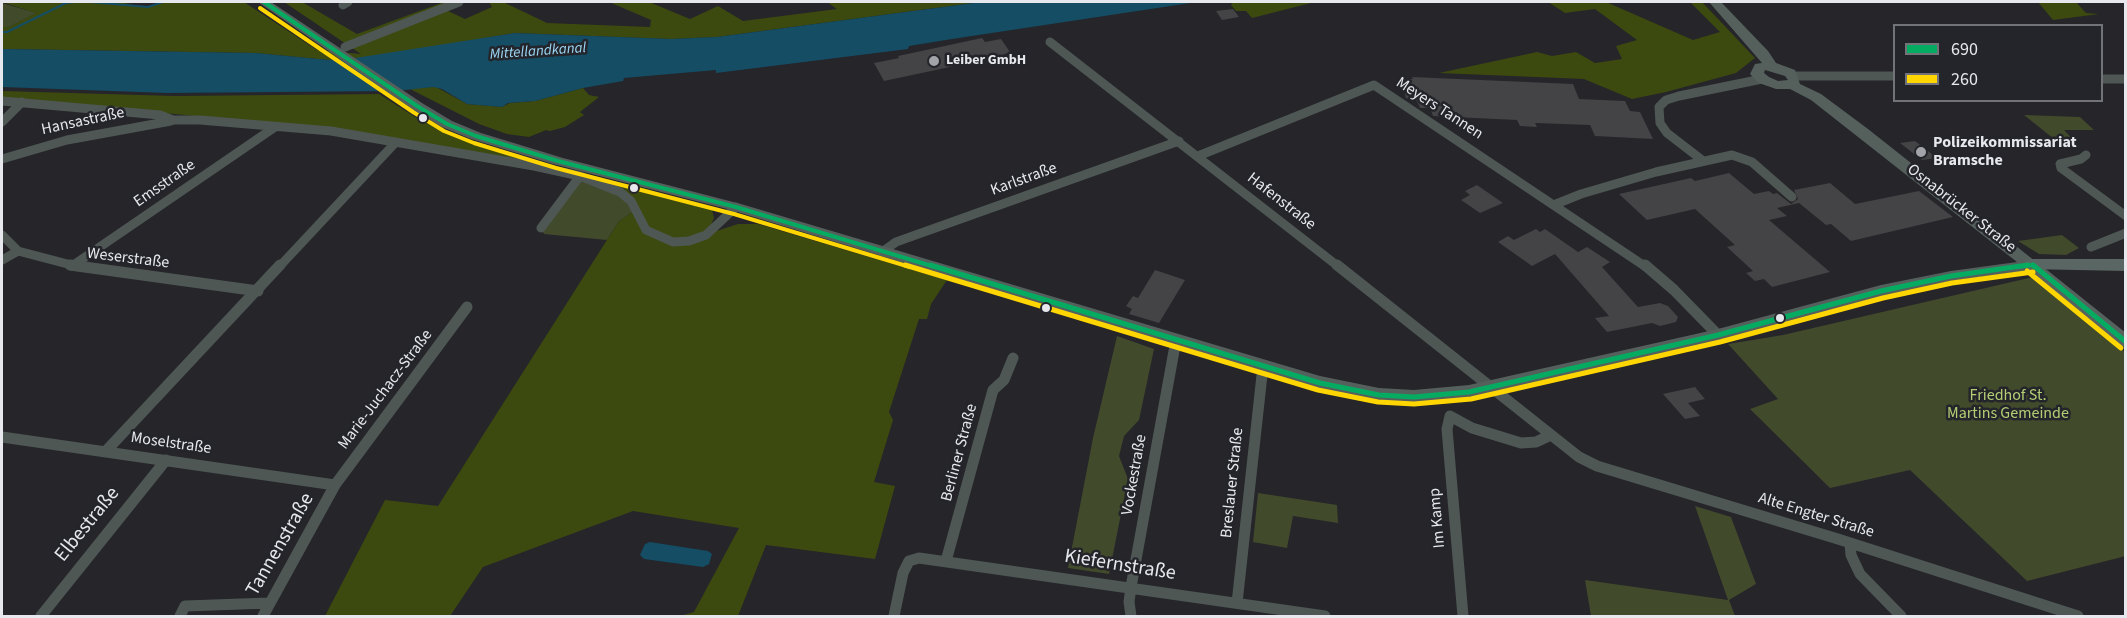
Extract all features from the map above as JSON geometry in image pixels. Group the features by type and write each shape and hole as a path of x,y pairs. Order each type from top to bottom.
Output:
{"highway":[{"path":"2032,265 2126,266"}],"main road":[{"path":"264,2 339,48 402,97 447,124 476,136 736,207 1338,388 1385,396 1446,396 1491,387 1718,336 1881,291 1951,276 2032,265"},
{"path":"1715,2 1763,54 1771,66"},
{"path":"1771,66 1781,68 1792,80 1776,85 1762,79 1756,71 1760,67 1771,66"},
{"name":"Osnabrücker Straße","path":"1792,80 1863,132 2126,342"}],"street":[{"path":"339,48 459,2"},
{"name":"Hafenstraße","path":"1050,42 1491,387"},
{"path":"1792,80 1893,76"},
{"path":"1702,160 1667,133 1660,123 1659,107 1666,100 1678,96 1762,79"},
{"path":"2103,79 2126,79"},
{"name":"Meyers Tannen","path":"1197,156 1374,85 1556,204 1644,265 1674,290 1718,336"},
{"name":"Hansastraße","path":"2,101 160,115 173,120"},
{"path":"2,122 22,102"},
{"name":"Hansastraße","path":"2,159 67,140 173,120 200,120 331,131 580,176 620,192 631,201 646,230 673,242 689,241 706,234 736,207"},
{"name":"Emsstraße","path":"72,266 275,127"},
{"name":"Karlstraße","path":"882,252 896,243 1179,141"},
{"path":"106,451 396,142"},
{"path":"1556,204 1581,194 1702,160 1731,155 1752,162 1792,197"},
{"path":"2086,155 2081,159 2060,164 2061,168 2126,216"},
{"path":"541,228 580,176"},
{"path":"2091,247 2126,232"},
{"name":"Weserstraße","path":"2,236 18,251 72,266 258,291"},
{"path":"2,260 18,251"},
{"name":"Marie-Juchacz-Straße","path":"334,489 467,307"},
{"name":"Vockestraße","path":"1131,616 1129,602 1131,587 1174,354 1179,340"},
{"name":"Berliner Straße","path":"946,561 993,390 1004,380 1013,358"},
{"name":"Breslauer Straße","path":"1237,603 1263,366"},
{"name":"Alte Engter Straße","path":"1491,387 1579,457 1597,466 2078,616"},
{"name":"Im Kamp","path":"1463,616 1447,429 1450,417 1472,428 1521,443 1536,442 1551,435"},
{"name":"Moselstraße","path":"2,437 166,460 334,489"},
{"name":"Elbestraße","path":"42,616 52,600 166,460"},
{"name":"Tannenstraße","path":"263,616 334,489"},
{"path":"1850,544 1851,555 1860,573 1901,616"},
{"name":"Kiefernstraße","path":"894,616 903,573 909,561 919,558 1324,616"},
{"path":"180,616 185,606 269,603"}],"green space":[{"path":"2,2 121,2 148,7 163,2 244,2 317,50 361,54 284,2 302,2 357,34 444,2 455,2 444,9 465,19 492,7 489,2 503,2 547,23 650,27 651,20 609,2 649,2 690,19 718,6 743,21 837,9 827,2 981,2 717,37 671,39 515,33 368,58 329,60 256,53 2,49 2,27 9,27 36,13"},
{"path":"1233,2 1315,2 1252,18 1246,11 1236,11 1231,5"},
{"path":"1548,2 1606,2 1693,40 1720,32 1690,2 1702,2 1755,58 1736,73 1632,99 1584,79 1439,73 1537,52 1552,56 1576,52 1595,63 1622,59 1616,46 1637,40 1595,9 1565,13"},
{"path":"2038,2 2076,2 2086,13 2099,14 2053,20"},
{"path":"2,3 37,13 9,27 2,27"},
{"path":"436,87 467,104 502,107 510,103 535,101 583,88 589,95 599,97 580,112 584,115 565,127 546,130 529,137 507,134 479,124 408,88"},
{"path":"2,91 175,96 379,94 420,120 472,143 518,158 647,189 712,210 714,218 707,234 738,224 758,224 947,280 931,304 927,319 919,319 889,412 893,420 874,482 895,486 875,559 766,545 738,616 680,616 694,612 739,528 633,511 483,567 450,616 325,616 385,500 438,506 619,221 636,210 630,200 580,176 278,124 2,99"},
{"path":"2024,115 2080,117 2094,130 2064,130 2079,146 2064,147"},
{"path":"580,176 620,192 636,210 619,221 607,240 544,234 541,228"},
{"path":"2062,235 2079,248 2066,255 2039,254 2018,241"},
{"name":"Friedhof St. Martins Gemeinde","path":"2033,277 2125,352 2126,556 2027,581 1910,470 1830,488 1750,409 1778,399 1728,344 1783,335"},
{"path":"1117,336 1154,349 1139,420 1124,436 1119,456 1128,479 1109,574 1068,568 1093,438"},
{"path":"1258,493 1337,505 1338,523 1293,516 1287,548 1253,542"},
{"path":"1695,506 1731,517 1756,584 1729,600 1735,616 1591,616 1585,580 1728,600"}],"water":[{"name":"Mittellandkanal","path":"981,2 1197,2 952,39 909,46 908,49 716,73 716,70 624,78 623,81 583,88 535,101 508,103 502,107 467,104 442,89 433,87 396,91 167,93 2,87 2,49 256,53 329,60 349,59 515,33 671,39 717,37"},
{"path":"650,542 708,551 712,554 709,564 703,567 644,559 640,555 645,544"}],"building":[{"path":"1233,9 1239,17 1222,20 1216,11"},
{"name":"Leiber GmbH","path":"982,38 985,42 1001,39 1010,52 997,57 884,81 874,63 899,58 898,56"},
{"path":"1412,77 1573,84 1579,99 1625,101 1630,111 1640,112 1653,139 1595,136 1590,125 1535,123 1537,127 1520,126 1517,120 1433,116 1430,108 1420,108 1417,101 1406,98 1401,79 1413,79"},
{"name":"Polizeikommissariat Bramsche","path":"1915,141 1937,158 1922,160 1900,143"},
{"path":"1729,173 1754,194 1769,191 1773,194 1777,193 1791,204 1798,199 1794,190 1830,183 1855,204 1919,191 1953,217 1851,241 1831,224 1826,225 1799,203 1777,208 1787,216 1769,220 1830,272 1772,287 1764,279 1755,281 1746,273 1753,271 1727,247 1735,245 1695,209 1647,220 1619,194 1691,178 1695,181"},
{"path":"1477,185 1503,203 1480,213 1461,200 1470,195 1465,191"},
{"path":"1536,229 1540,232 1545,229 1578,252 1587,247 1610,262 1602,267 1638,307 1660,303 1668,306 1678,317 1676,322 1660,326 1652,323 1607,332 1595,318 1609,316 1555,254 1532,266 1498,242 1508,236 1514,240"},
{"path":"1155,270 1185,280 1159,323 1129,314 1132,309 1126,306 1133,296 1138,298"},
{"path":"1695,387 1705,399 1688,403 1700,416 1685,419 1663,394"}],"waterway":[{"path":"2,32 7,32 66,3 75,2"},
{"path":"90,2 148,7 163,2"}],"transit line":[{"name":"690","path":"264,2 417,106 447,124 476,136 558,161 736,207 1320,383 1379,395 1414,397 1469,392 1718,335 1881,291 1951,276 2032,265"},
{"name":"260","path":"260,8 413,112 444,131 474,143 556,168 734,214 1318,390 1378,402 1414,404 1471,399 1720,342 1883,298 1952,283 2033,272"},
{"name":"690","path":"2032,265 2126,342"},
{"name":"260","path":"2027,271 2121,348"}],"place":[{"name":"Leiber GmbH","path":"934,61"},
{"name":"Polizeikommissariat Bramsche","path":"1921,152"}]}
